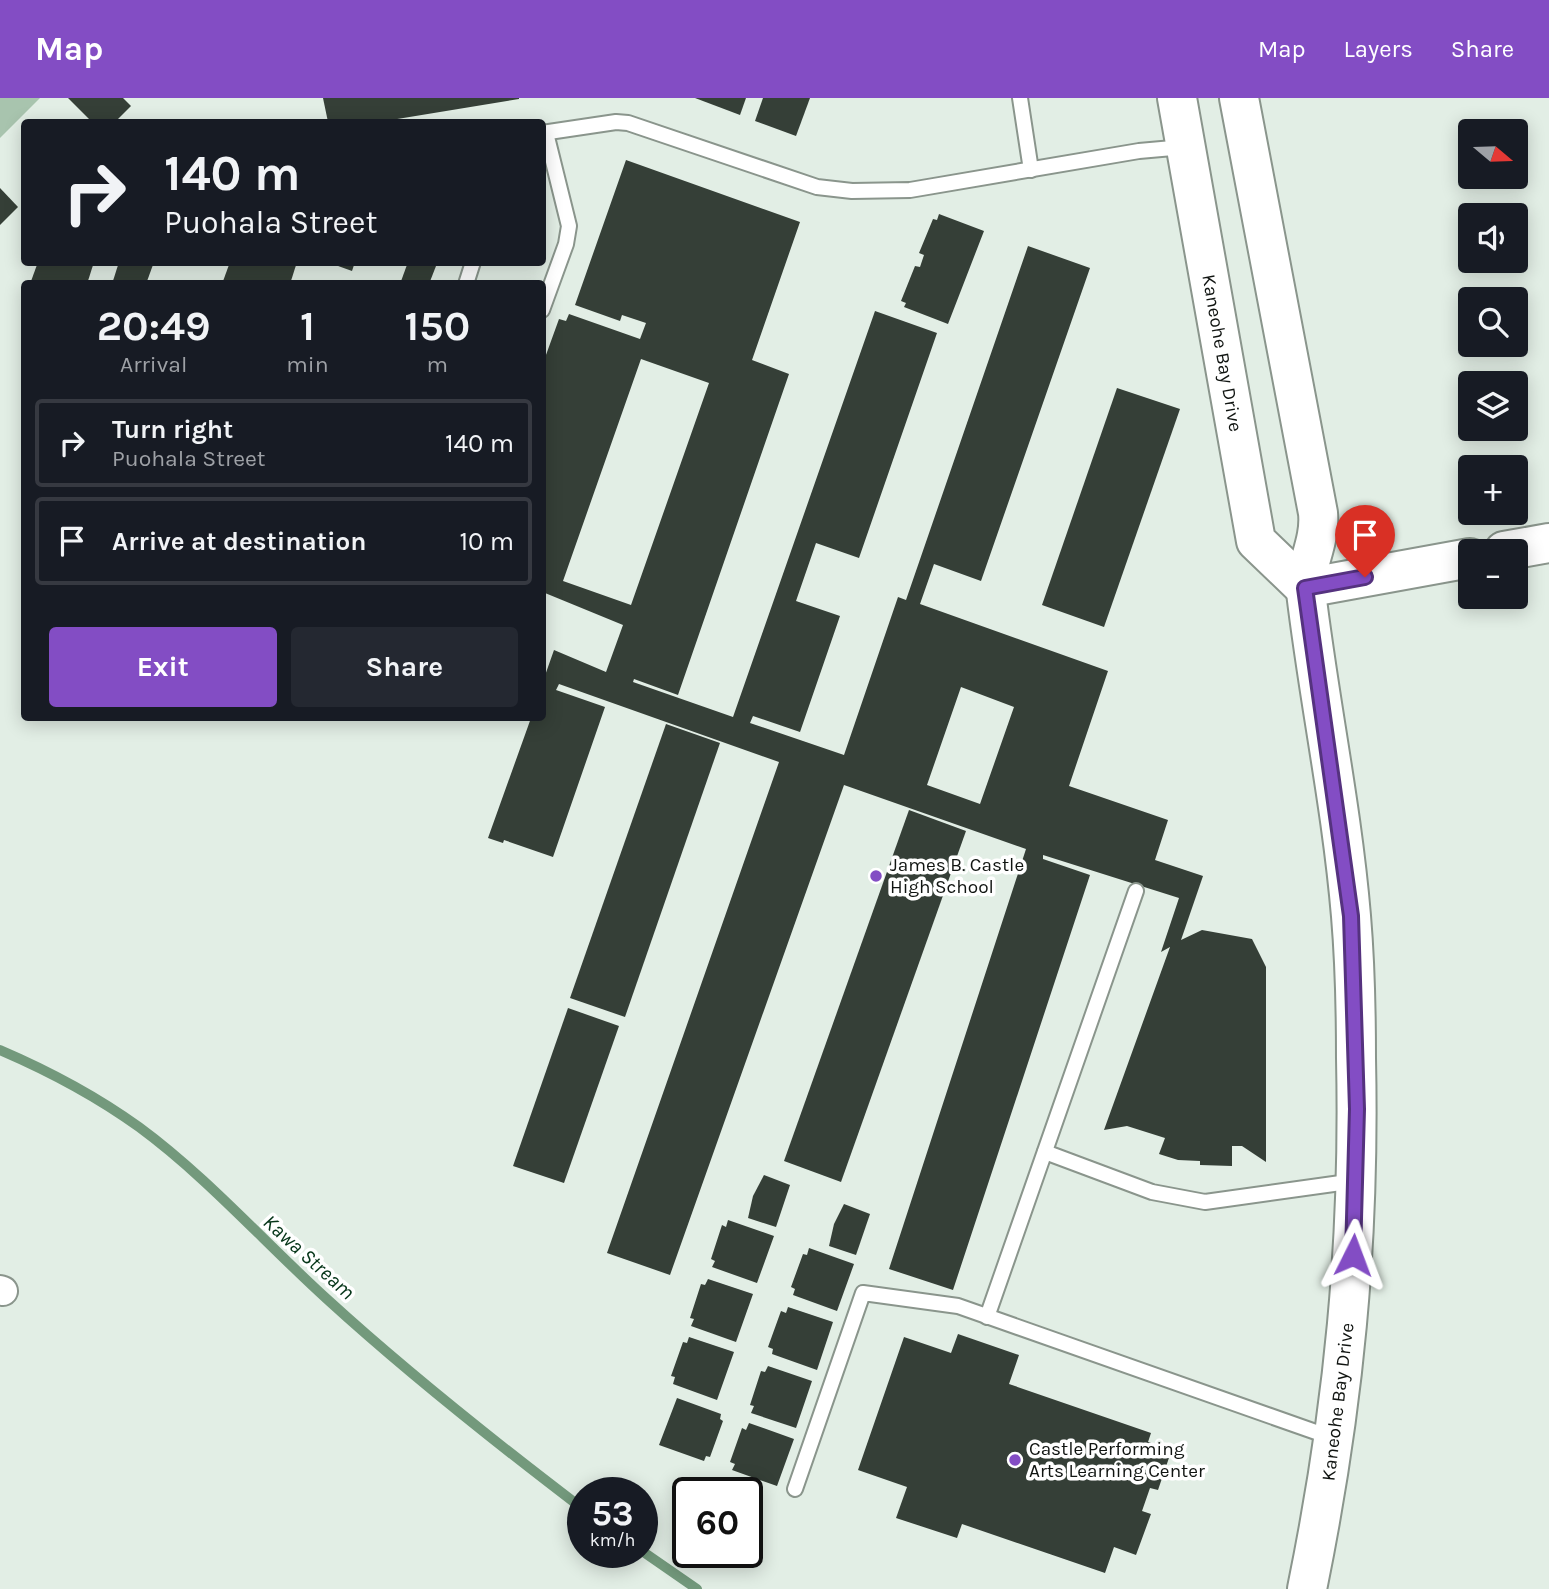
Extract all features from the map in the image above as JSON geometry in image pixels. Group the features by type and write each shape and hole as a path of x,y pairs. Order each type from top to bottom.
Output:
{"main road":[{"name":"Kaneohe Bay Drive","path":"1177,98 1256,541 1305,588"},
{"name":"Kaneohe Bay Drive","path":"1242,116 1318,513 1320,531 1305,588 1351,916 1356,1029 1357,1181 1351,1303 1335,1439 1307,1589"},
{"path":"1186,146 1242,116"},
{"path":"1528,547 1549,543"},
{"path":"1305,588 1458,560"}],"lane":[{"path":"1020,98 1031,170"},
{"path":"546,133 617,122 628,123 817,187 852,191 910,190 1139,151 1186,146"},
{"path":"546,140 569,226 566,244 546,299"},
{"path":"987,1317 1136,891"},
{"path":"1045,1152 1160,1195 1205,1202 1357,1181"},
{"path":"795,1489 863,1293 943,1303 1335,1439"}],"green space":[{"path":"0,98 40,98 0,138"}],"building":[{"path":"68,98 123,98 131,106 118,119 89,119"},
{"path":"323,98 519,98 397,119 327,119"},
{"path":"695,98 746,98 740,115"},
{"path":"763,98 810,98 796,136 755,121"},
{"path":"626,160 800,222 752,360 789,374 678,695 634,679 633,682 733,717 875,311 937,333 859,558 816,543 796,601 840,616 800,732 753,716 750,723 844,755 898,597 906,600 1028,246 1090,268 981,581 934,564 920,604 1108,671 1069,786 1168,820 1155,860 1203,876 1181,940 1202,930 1252,939 1266,967 1266,1162 1242,1146 1232,1146 1232,1166 1200,1165 1200,1161 1178,1160 1159,1154 1165,1138 1127,1126 1104,1130 1170,947 1161,952 1179,898 1043,855 1043,859 1090,875 953,1290 889,1269 1026,849 844,785 670,1275 607,1253 779,762 559,684 556,690 605,707 553,857 504,840 503,843 488,838 530,721 546,721 546,673 554,650 606,672 623,625 546,593 546,355 559,319 566,321 569,314 640,339 646,323 622,315 620,321 575,305","holes":["641,359 709,383 631,605 563,581","961,687 1014,707 980,804 927,785"]},
{"path":"0,188 18,207 0,225"},
{"path":"939,214 984,231 948,324 904,307 906,303 901,301 915,266 920,267 924,255 919,253 933,219 937,220"},
{"path":"37,266 93,266 88,280 31,280"},
{"path":"118,266 153,266 147,280 113,280"},
{"path":"229,266 296,266 291,280 223,280"},
{"path":"338,266 354,266 352,271"},
{"path":"407,266 436,266 431,280 401,280"},
{"path":"1117,388 1180,409 1104,627 1042,605"},
{"path":"666,724 720,743 625,1017 570,998"},
{"path":"909,810 966,831 841,1182 784,1161"},
{"path":"568,1008 619,1026 564,1183 513,1166"},
{"path":"764,1175 790,1185 776,1227 748,1218 753,1196"},
{"path":"844,1204 870,1214 856,1255 829,1246 834,1224"},
{"path":"728,1220 774,1236 757,1283 712,1267 715,1261 711,1259 722,1225 726,1227"},
{"path":"809,1248 854,1264 837,1311 793,1295 795,1289 791,1287 803,1254 807,1255"},
{"path":"708,1279 753,1294 736,1342 691,1326 694,1319 690,1318 701,1284 705,1285"},
{"path":"788,1307 833,1322 817,1370 772,1354 773,1349 768,1347 781,1311 786,1313"},
{"name":"Castle Performing Arts Learning Center","path":"958,1334 1019,1355 1009,1384 1151,1433 1148,1442 1172,1449 1158,1490 1150,1488 1142,1511 1151,1514 1136,1555 1114,1547 1105,1573 962,1524 957,1538 896,1518 907,1487 858,1470 904,1337 951,1353"},
{"path":"689,1337 734,1352 717,1400 673,1384 675,1377 671,1376 683,1342 687,1343"},
{"path":"768,1366 812,1381 796,1428 751,1413 754,1406 750,1405 761,1371 765,1372"},
{"path":"677,1398 721,1414 720,1419 723,1421 710,1457 706,1456 704,1461 659,1445"},
{"path":"749,1423 794,1439 777,1486 763,1481 763,1477 752,1477 732,1470 735,1464 730,1462 742,1428 746,1430"}],"waterway":[{"name":"Kawa Stream","path":"0,1050 89,1095 164,1146 328,1300 390,1354 567,1497"},
{"name":"Kawa Stream","path":"658,1562 697,1589"}],"place":[{"name":"James B. Castle High School","path":"876,876"},
{"name":"Castle Performing Arts Learning Center","path":"1015,1460"}],"route":[{"path":"1353,1255 1357,1109 1351,916 1305,588 1365,577"}]}
